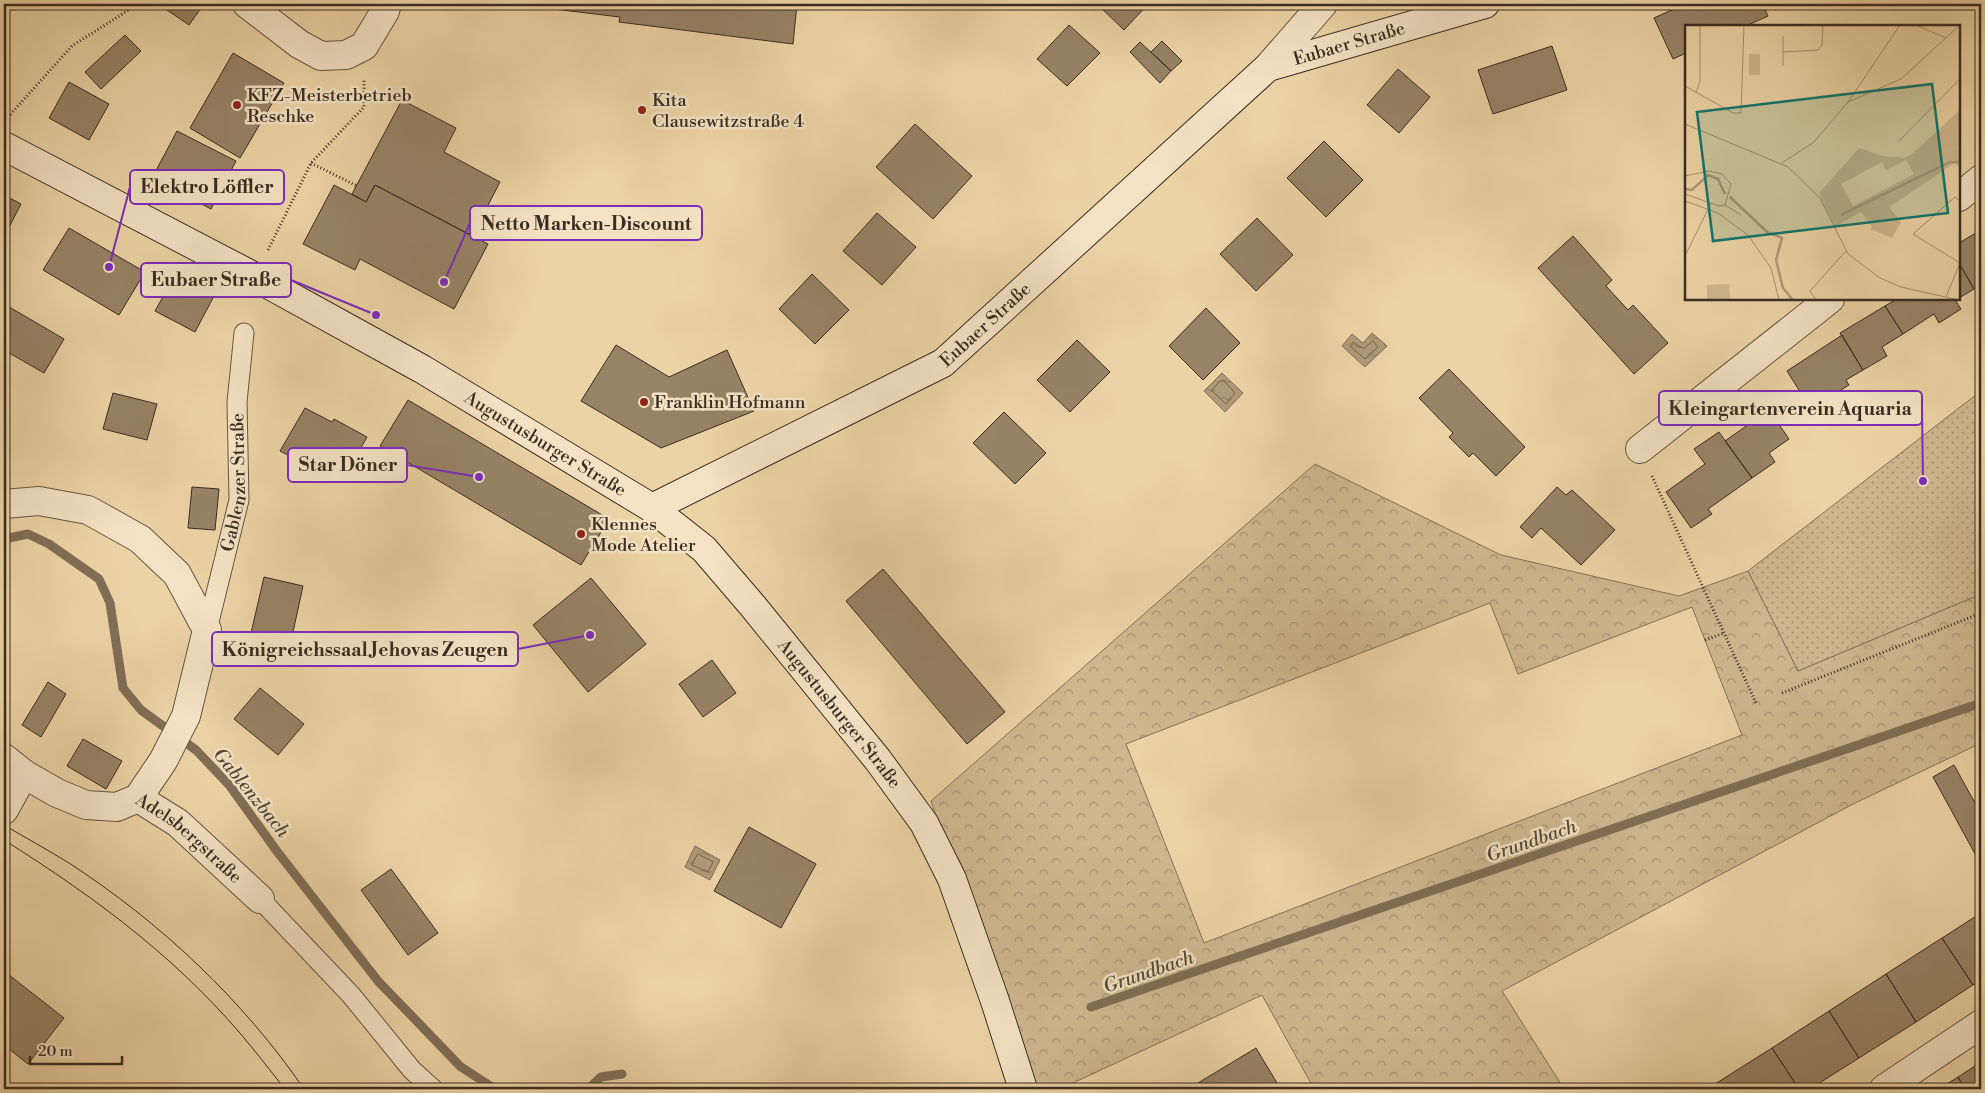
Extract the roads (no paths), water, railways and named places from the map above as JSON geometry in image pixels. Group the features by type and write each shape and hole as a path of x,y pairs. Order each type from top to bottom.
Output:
{"street":[{"path":"247,4 299,44 321,56 346,55 364,46 385,11 387,4"},
{"name":"Eubaer Straße","path":"652,508 943,363 1268,67 1323,4"},
{"name":"Eubaer Straße","path":"1268,67 1485,4"},
{"name":"Augustusburger Straße","path":"4,146 255,277 436,377 652,508 704,549 878,760 924,823 952,880 995,1001 1023,1089"},
{"path":"1960,195 1981,179"},
{"path":"1640,449 1829,300"},
{"path":"4,504 39,501 88,510 140,539 177,574 207,630"},
{"name":"Gablenzer Straße","path":"138,798 163,761 186,716 207,630"},
{"path":"4,810 14,766"},
{"name":"Adelsbergstraße","path":"14,766 57,794 86,805 117,807 138,798 178,823 260,899"},
{"path":"1884,1089 1981,1024"}],"lane":[{"name":"Gablenzer Straße","path":"207,630 239,500 236,402 244,333"},
{"path":"260,899 352,996 412,1070 432,1089"}],"water":[{"path":"1372,333 1387,346 1365,367 1342,346 1352,334 1363,343"},
{"path":"1222,373 1243,393 1225,412 1204,391"},
{"path":"695,846 720,860 710,880 685,867"}],"waterway":[{"name":"Gablenzbach","path":"4,539 28,534 49,544 99,579 110,603 123,688 141,710 196,750 230,786 276,850 378,981 461,1067 495,1089"},
{"name":"Grundbach","path":"1091,1007 1981,703"},
{"name":"Grundbach","path":"588,1089 601,1077 622,1074"}],"tram line":[{"path":"4,825 69,863 103,886 167,937 227,994 280,1056 304,1089"},
{"path":"4,840 106,909 169,961 227,1018 285,1089"}],"place":[{"name":"KFZ-Meisterbetrieb Reschke","path":"237,105"},
{"name":"Kita Clausewitzstraße 4","path":"642,110"},
{"name":"Elektro Löffler","path":"109,267"},
{"name":"Netto Marken-Discount","path":"444,282"},
{"name":"Eubaer Straße","path":"376,315"},
{"name":"Franklin Hofmann","path":"644,402"},
{"name":"Star Döner","path":"479,477"},
{"name":"Kleingartenverein Aquaria","path":"1923,481"},
{"name":"Klennes Mode Atelier","path":"581,534"},
{"name":"Königreichssaal Jehovas Zeugen","path":"590,635"}]}
